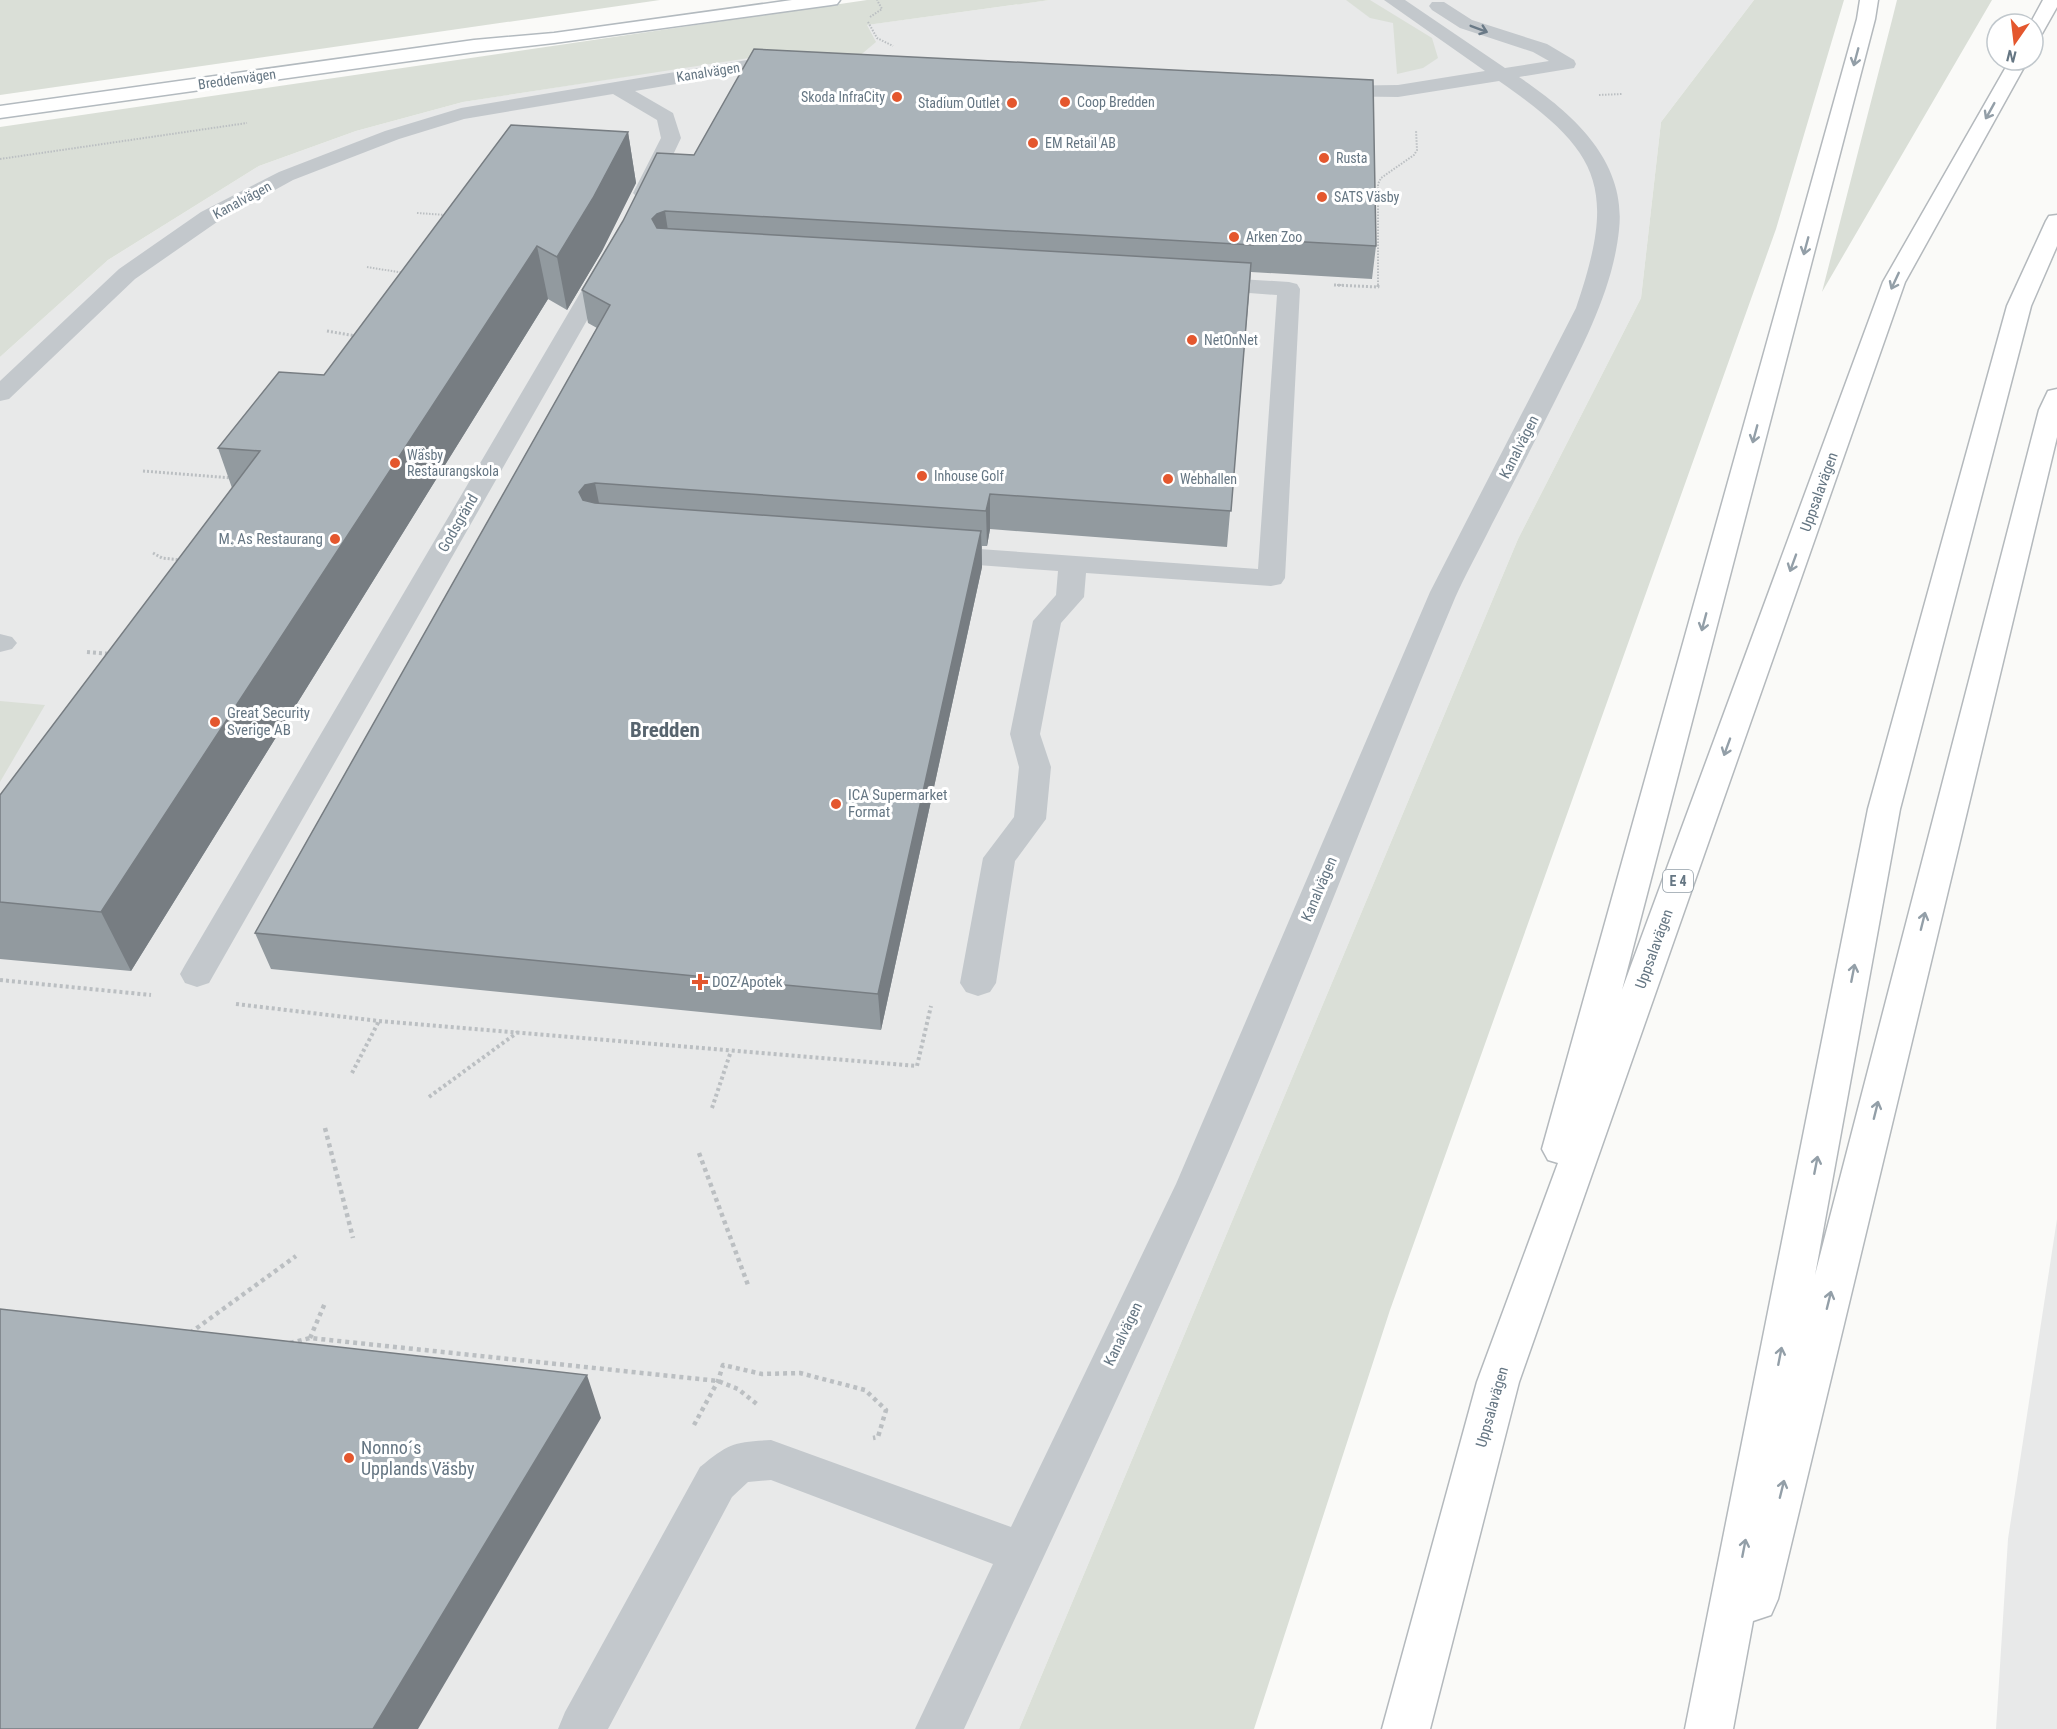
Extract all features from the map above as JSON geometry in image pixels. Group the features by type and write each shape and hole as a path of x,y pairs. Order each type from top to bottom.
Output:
{"main road":[{"name":"Breddenvägen","path":"474,46 549,31 754,0"},
{"name":"Breddenvägen","path":"0,112 474,46 554,38 831,0"},
{"path":"1498,1382 1804,255 1866,20 1869,0"},
{"name":"Uppsalavägen","path":"1406,1729 1498,1382 1894,282 2012,72"},
{"path":"1709,1729 1884,809 2019,306 2057,221"},
{"path":"1722,1729 2048,422 2057,396"}],"lane":[{"name":"Kanalvägen","path":"939,1729 1195,1184 1444,592 1557,373 1588,308 1600,272 1609,228 1609,203 1605,181 1593,156 1579,137 1544,103 1393,0"},
{"path":"1308,91 1352,93 1390,91 1567,64 1540,48 1466,24 1429,0"},
{"name":"Kanalvägen","path":"0,394 127,273 209,217 286,176 392,135 461,114 747,66 809,63"},
{"path":"615,87 666,117 671,138 636,210"},
{"name":"Godsgränd","path":"197,974 620,241"},
{"path":"909,552 1270,578 1289,289 1187,283"},
{"path":"978,983 999,858 1029,819 1035,767 1025,734 1047,621 1070,597 1073,564"},
{"path":"582,1729 716,1482 739,1462 771,1460 1021,1553"}],"path":[{"path":"866,18 877,38 893,46"},
{"path":"1334,285 1378,287 1378,184 1381,178 1414,155 1417,150 1416,125"},
{"path":"417,213 453,215"},
{"path":"367,267 381,272 412,273"},
{"path":"327,331 356,336"},
{"path":"143,471 232,478"},
{"path":"153,553 162,558 183,560"},
{"path":"87,652 120,656"},
{"path":"0,980 157,996"},
{"path":"226,1003 379,1021 917,1066 933,998"},
{"path":"352,1073 379,1021"},
{"path":"429,1097 518,1032"},
{"path":"712,1108 731,1051"},
{"path":"325,1128 353,1238"},
{"path":"699,1153 748,1285"},
{"path":"186,1336 296,1256"},
{"path":"310,1338 325,1303"},
{"path":"278,1347 310,1338 718,1381 738,1389 760,1407"},
{"path":"718,1381 723,1365 762,1374 800,1373 865,1389 886,1410 878,1437 863,1441"}],"shaded area":[{"path":"0,0 660,0 0,95"},
{"path":"867,0 1050,0 867,25 876,42 857,58 775,54 463,102 356,131 259,166 108,260 0,357 0,127"},
{"path":"1050,0 1754,0 1661,122 1641,298 1518,539 1019,1729 0,1729 0,357 108,260 259,166 356,131 463,102 685,67 866,25"},
{"path":"1346,0 1370,0 1432,38 1438,58 1423,68 1397,74 1393,23 1370,18"},
{"path":"1754,0 1844,0 1776,229 1390,1310 1254,1729 1019,1729 1518,539 1641,298 1661,122"},
{"path":"1897,0 1992,0 1822,292"},
{"path":"0,701 45,705 0,782"},
{"path":"2057,1219 2057,1729 1996,1729 2008,1539"}],"building":[{"path":"754,49 1373,80 1376,246 1253,239 1253,245 665,211 657,214 652,219 657,228 1251,263 1231,511 990,494 986,511 595,483 585,485 579,492 583,500 595,503 981,531 878,994 255,933 610,305 582,290 623,221 657,153 694,155"},
{"path":"511,125 628,132 593,198 557,257 537,246 101,912 0,902 0,795 260,451 218,448 279,372 324,375"},
{"path":"0,1309 587,1375 373,1729 0,1729"}],"place":[{"name":"Skoda InfraCity","path":"897,97"},
{"name":"Coop Bredden","path":"1065,102"},
{"name":"Stadium Outlet","path":"1012,103"},
{"name":"EM Retail AB","path":"1033,143"},
{"name":"Rusta","path":"1324,158"},
{"name":"SATS Väsby","path":"1322,197"},
{"name":"Arken Zoo","path":"1234,237"},
{"name":"NetOnNet","path":"1192,340"},
{"name":"Wäsby Restaurangskola","path":"395,463"},
{"name":"Inhouse Golf","path":"922,476"},
{"name":"Webhallen","path":"1168,479"},
{"name":"M. As Restaurang","path":"335,539"},
{"name":"Great Security Sverige AB","path":"215,722"},
{"name":"ICA Supermarket Format","path":"836,804"},
{"name":"DOZ Apotek","path":"700,982"},
{"name":"Nonno´s Upplands Väsby","path":"349,1458"}],"district":[{"name":"Bredden","path":"665,730"}]}
